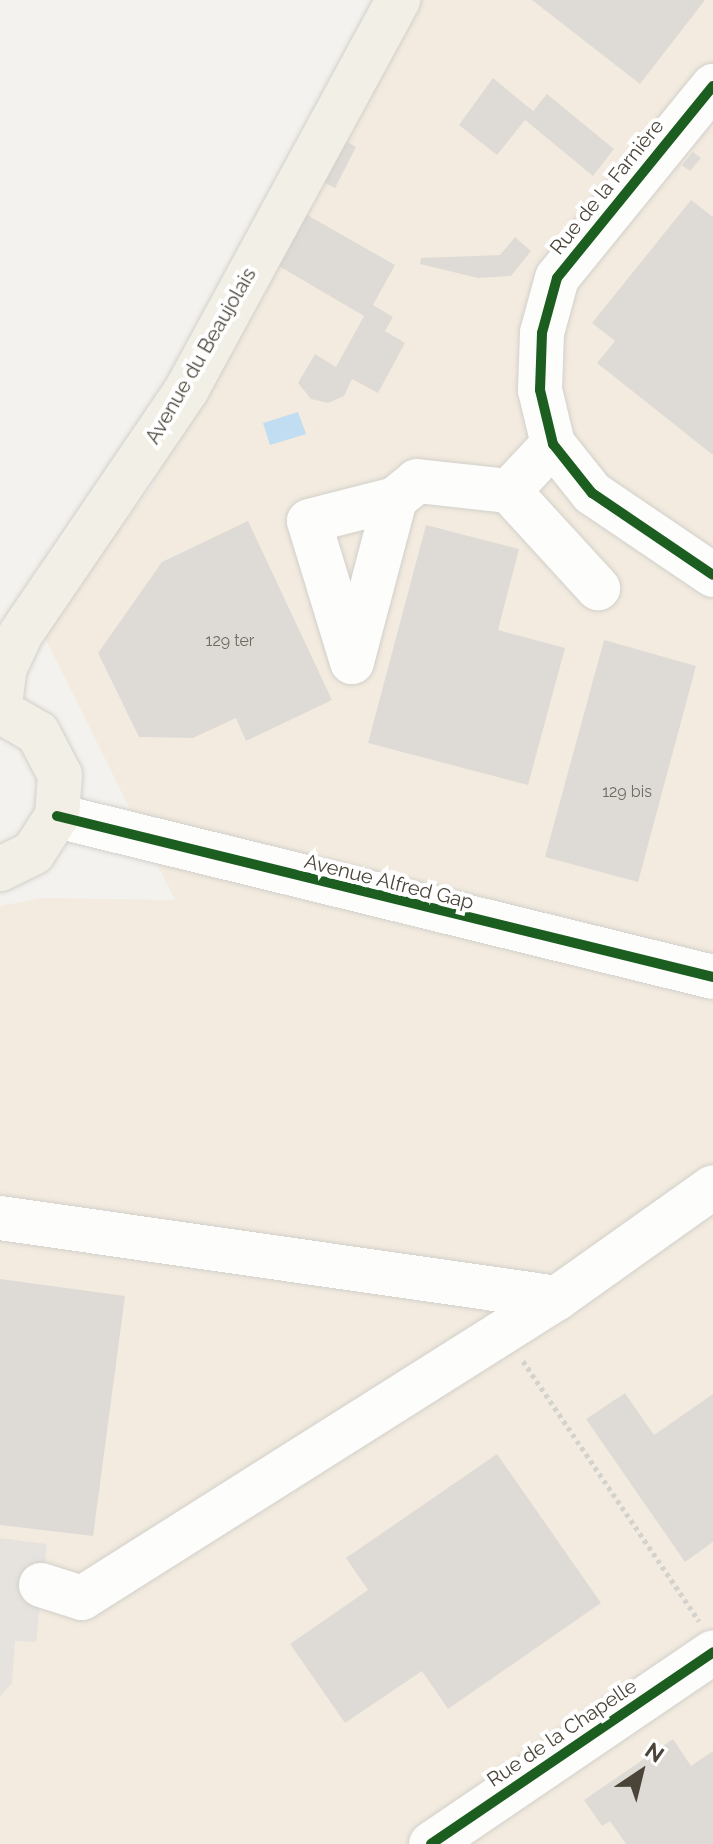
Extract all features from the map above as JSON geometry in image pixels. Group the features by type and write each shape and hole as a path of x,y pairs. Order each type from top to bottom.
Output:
{"main road":[{"name":"Avenue du Beaujolais","path":"0,708 4,670 20,635 187,389 398,0"},
{"path":"0,708 38,733 60,775 57,816 33,853 0,869"}],"street":[{"name":"Rue de la Farnière","path":"713,86 557,278 542,333 540,390 553,444 592,493 713,575"},
{"path":"509,491 553,444"},
{"path":"395,499 417,481 509,491 598,588"},
{"name":"Avenue Alfred Gap","path":"57,816 713,977"},
{"path":"41,1585 82,1598 557,1298 713,1187"},
{"path":"0,1218 557,1298"},
{"name":"Rue de la Chapelle","path":"431,1844 709,1640"}],"path":[{"path":"503,1332 709,1640"}],"shaded area":[{"path":"408,0 713,0 713,1844 0,1844 0,906 42,898 175,900 42,632 152,486 380,36"},
{"path":"0,1538 47,1544 36,1642 15,1641 12,1683 0,1697"}],"water":[{"path":"298,412 306,434 270,445 263,423"}],"building":[{"path":"532,0 705,0 640,84"},
{"path":"493,78 533,111 547,94 614,149 593,176 525,120 497,155 459,125"},
{"path":"337,136 356,147 335,188 315,178"},
{"path":"693,152 701,158 690,171 682,165"},
{"path":"691,200 713,217 713,455 597,363 615,341 592,323"},
{"path":"300,211 395,265 373,305 393,317 385,331 405,343 378,393 352,379 344,396 328,403 311,399 298,383 315,354 336,367 364,316 272,262"},
{"path":"515,237 531,251 511,276 478,278 420,264 421,258 500,255"},
{"path":"248,521 332,700 246,741 236,718 193,738 139,737 98,653 162,562"},
{"path":"426,525 519,549 498,630 565,648 528,785 368,743"},
{"path":"604,640 696,666 638,882 545,857"},
{"path":"0,1279 125,1296 93,1536 0,1525"},
{"path":"625,1393 654,1435 713,1394 713,1542 685,1562 586,1419"},
{"path":"497,1454 601,1603 448,1709 422,1671 345,1723 290,1644 368,1590 346,1558"},
{"path":"673,1739 691,1766 713,1751 713,1844 626,1844 610,1821 602,1826 584,1800"}],"cycle path":[{"path":"713,86 557,278 542,333 540,390 553,444 592,493 713,575"},
{"path":"57,816 713,977"},
{"path":"431,1844 713,1652"}]}
